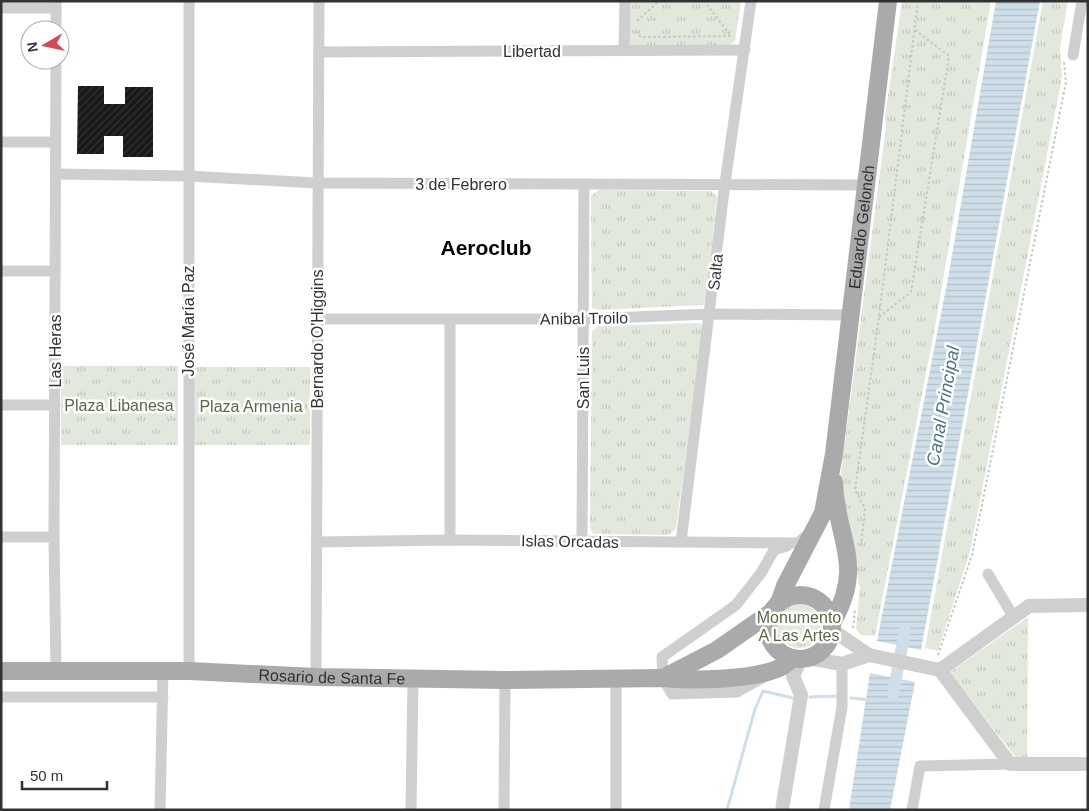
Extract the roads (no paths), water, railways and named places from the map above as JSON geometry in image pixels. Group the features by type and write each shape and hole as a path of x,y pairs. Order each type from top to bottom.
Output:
{"main road":[{"name":"Eduardo Gelonch","path":"834,454 834,485 849,573 846,593 832,627 830,638 821,651 801,658 780,652 771,640 768,625 785,586 823,513 834,454 888,1"},
{"path":"776,607 791,597 811,597 823,605 832,627"},
{"name":"Rosario de Santa Fe","path":"663,678 717,650 776,607"},
{"name":"Rosario de Santa Fe","path":"1,671 189,671 413,679 616,680 663,678 682,680 752,675 777,669 801,658"}],"street":[{"name":"José María Paz","path":"189,1 189,671"},
{"name":"Bernardo O'Higgins","path":"316,677 318,319 316,182 319,1"},
{"path":"624,50 625,1"},
{"name":"Salta","path":"681,542 711,314 725,183 751,1"},
{"path":"1068,56 1082,1"},
{"path":"1,8 56,5 56,20"},
{"name":"Libertad","path":"319,52 745,50"},
{"name":"Las Heras","path":"56,70 54,537 56,671"},
{"path":"1,142 55,142"},
{"name":"3 de Febrero","path":"56,174 188,176 316,182 866,185"},
{"name":"San Luis","path":"582,541 584,184"},
{"path":"1,271 55,271"},
{"name":"Anibal Troilo","path":"318,319 583,319 711,314 850,314"},
{"path":"450,319 450,540"},
{"path":"1,405 55,405"},
{"path":"663,678 662,657 736,605 761,573 774,550 798,543 817,526"},
{"path":"1,537 54,537"},
{"name":"Islas Orcadas","path":"317,542 450,540 798,543"},
{"path":"988,574 1014,616"},
{"path":"936,670 1029,606 1088,605"},
{"path":"832,627 869,655 936,670 1010,764"},
{"path":"782,810 801,695 793,676 801,658 842,664 869,655"},
{"path":"824,810 842,706 842,664"},
{"path":"160,810 163,671"},
{"path":"411,810 413,679"},
{"path":"504,810 505,680"},
{"path":"616,680 616,810"},
{"path":"1,697 163,697"},
{"path":"912,810 920,766 1088,764"}],"water":[{"path":"996,1 1040,1 921,650 877,641 949,273"},
{"path":"870,673 915,682 890,810 849,810"}],"waterway":[{"name":"Canal Principal","path":"893,694 905,630"},
{"path":"727,810 755,709 763,691 793,698"},
{"path":"810,697 839,696"},
{"path":"851,698 871,700"}],"district":[{"name":"Aeroclub","path":"486,248"}],"park label":[{"name":"Plaza Libanesa","path":"119,405"},
{"name":"Plaza Armenia","path":"251,406"},
{"name":"Monumento A Las Artes","path":"799,626"}]}
